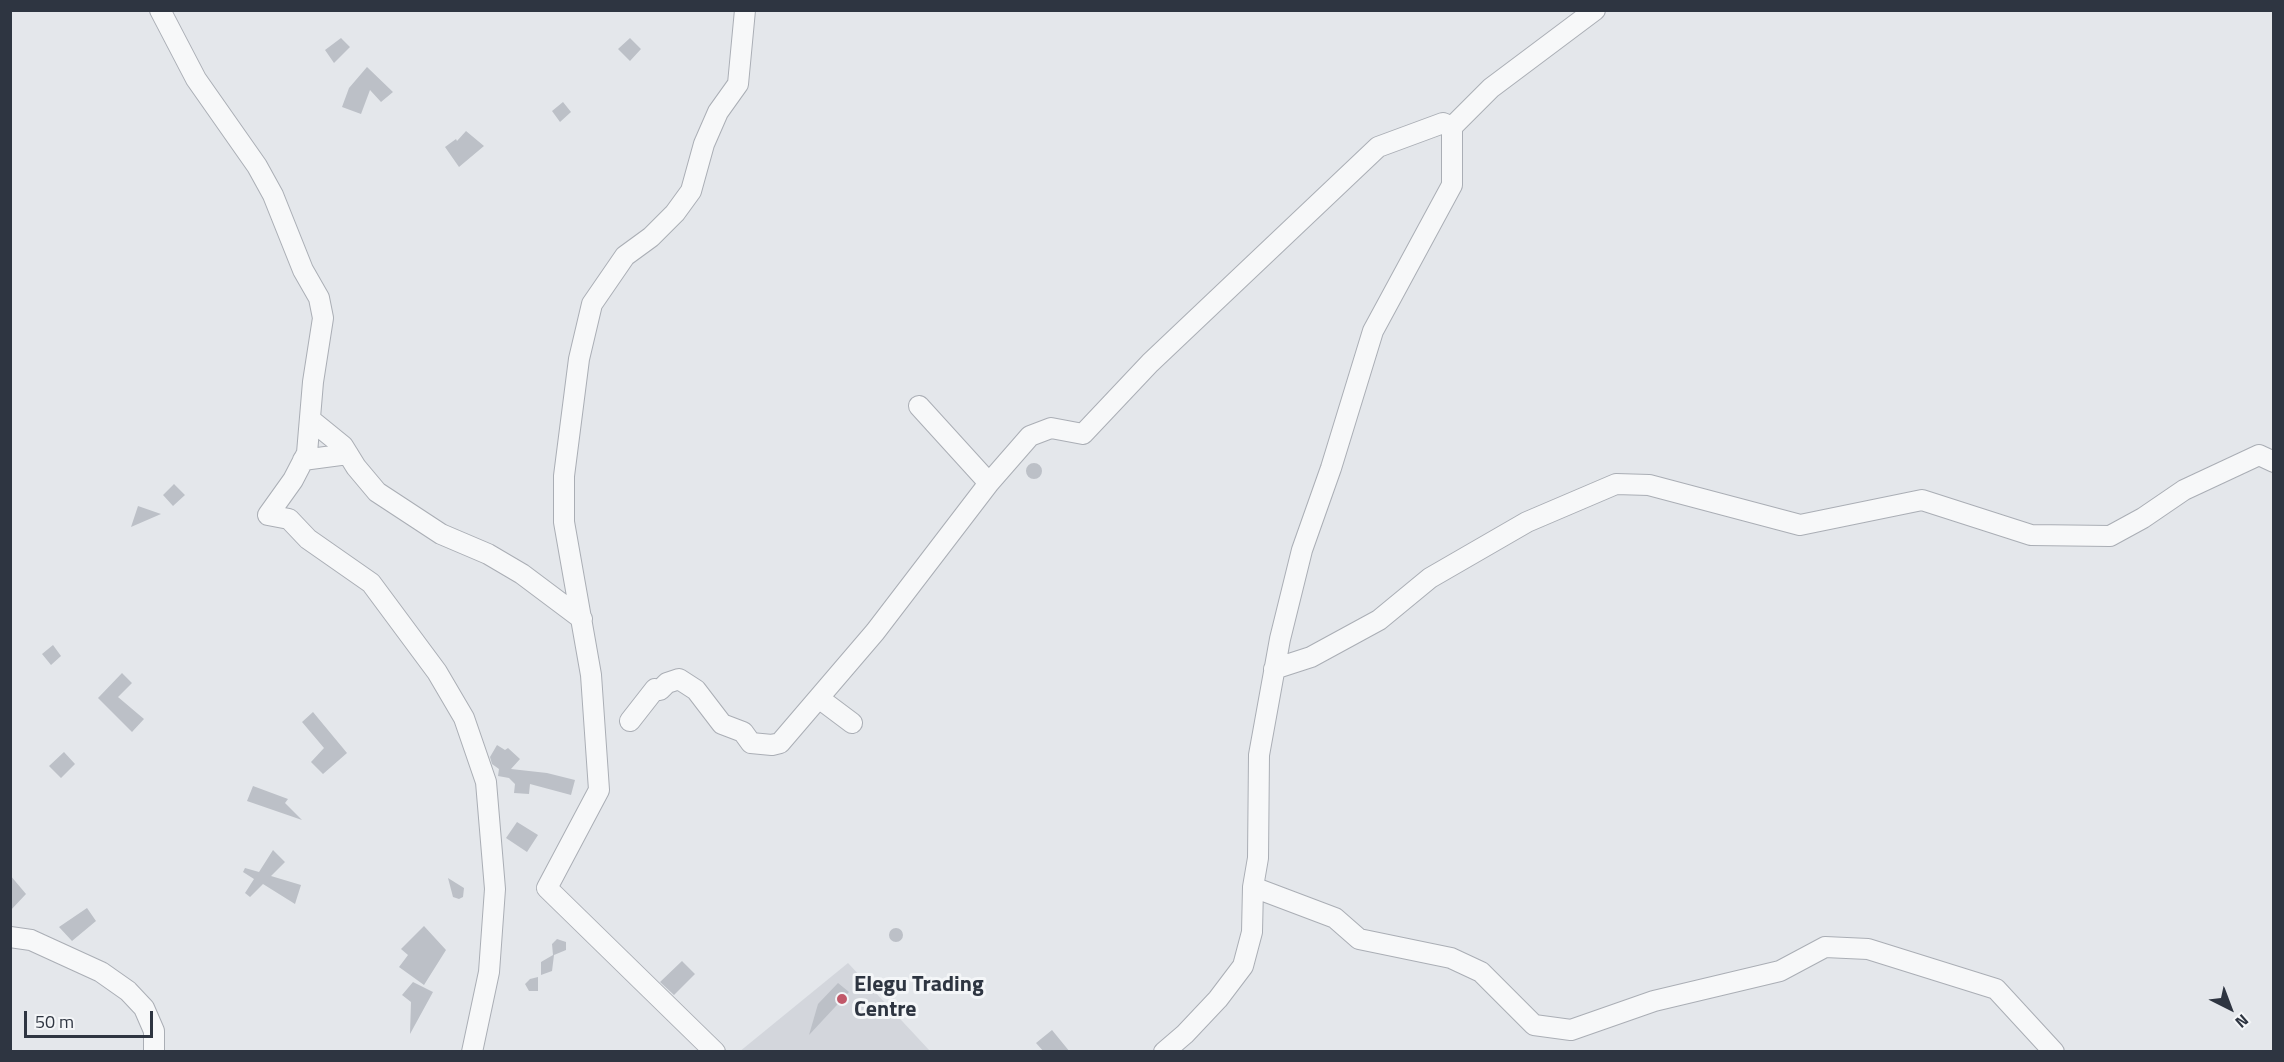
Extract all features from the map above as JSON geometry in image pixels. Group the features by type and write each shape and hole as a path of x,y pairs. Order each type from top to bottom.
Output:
{"street":[{"path":"160,10 195,79 257,166 273,195 303,270 319,297 323,318 313,382 307,453 293,480 268,515 289,519 308,539 371,583 443,681 464,718 486,783 495,889 489,972 472,1052"},
{"path":"715,1052 682,1016 547,888 599,790 591,675 564,522 564,476 579,359 592,304 625,256 651,237 675,213 691,191 704,144 718,112 738,84 745,10"},
{"path":"1164,1052 1185,1034 1218,999 1243,966 1252,932 1253,887 1258,858 1259,755 1274,669 1302,550 1331,468 1373,332 1452,185 1452,127 1491,88 1595,10"},
{"path":"630,721 655,689 660,690 667,683 679,679 696,690 722,724 743,732 751,743 771,745 780,743 820,699 990,483 1030,436 1051,428 1083,434 1150,363 1378,147 1443,123 1452,127"},
{"path":"919,406 990,483"},
{"path":"311,420 343,446 377,492 404,512 441,534 488,554 522,574 582,619"},
{"path":"303,460 348,454"},
{"path":"1274,669 1311,657 1379,620 1430,578 1527,522 1616,484 1649,485 1800,525 1922,500 2031,535 2110,536 2143,518 2184,490 2259,455 2274,462"},
{"path":"820,699 852,723"},
{"path":"1253,887 1335,918 1359,939 1451,958 1481,972 1534,1025 1571,1030 1654,1001 1780,971 1825,948 1868,949 1996,989 2054,1052"},
{"path":"10,937 31,940 101,972 128,991 144,1008 154,1030 154,1052"}],"shaded area":[{"name":"Elegu Trading Centre","path":"848,963 930,1051 739,1052"}],"building":[{"path":"341,38 350,47 334,63 325,50"},
{"path":"630,38 641,49 630,61 618,49"},
{"path":"367,67 393,92 381,102 370,90 361,114 342,107 349,88"},
{"path":"563,102 571,112 560,122 552,111"},
{"path":"466,131 484,146 459,167 445,147 456,139 457,141"},
{"path":"1034,463 1040,465 1042,471 1040,477 1034,479 1028,477 1026,471 1028,465"},
{"path":"174,484 185,495 173,506 163,495"},
{"path":"138,506 161,514 131,527"},
{"path":"53,645 61,656 51,665 42,654"},
{"path":"122,673 132,683 118,697 144,719 132,732 98,698"},
{"path":"313,712 347,753 323,774 311,762 324,748 302,722"},
{"path":"497,745 505,750 508,748 520,759 511,769 547,773 575,780 571,795 530,784 529,794 514,793 515,784 509,778 498,776 499,769 492,764 490,757"},
{"path":"64,752 75,764 61,778 49,766"},
{"path":"253,786 288,799 285,803 302,820 247,801"},
{"path":"517,822 538,835 527,852 506,838"},
{"path":"273,850 285,862 271,876 301,885 295,904 263,884 250,897 245,893 254,879 243,872 245,868 259,872"},
{"path":"10,875 26,894 10,911"},
{"path":"448,878 464,888 463,897 459,899 453,897"},
{"path":"87,908 96,921 72,941 59,927"},
{"path":"424,926 446,950 424,985 399,967 408,955 401,949"},
{"path":"896,928 901,930 903,935 901,940 896,942 891,940 889,935 891,930"},
{"path":"557,939 566,942 566,950 554,955 552,971 541,975 541,962 553,955 552,944"},
{"path":"682,961 695,974 674,995 660,982"},
{"path":"538,977 538,991 529,991 525,984 530,979"},
{"path":"413,982 433,992 410,1034 411,1002 402,995"},
{"path":"838,983 849,992 809,1035 818,1004"},
{"path":"1052,1030 1070,1052 1044,1052 1036,1043"}],"place":[{"name":"Elegu Trading Centre","path":"842,999"}]}
